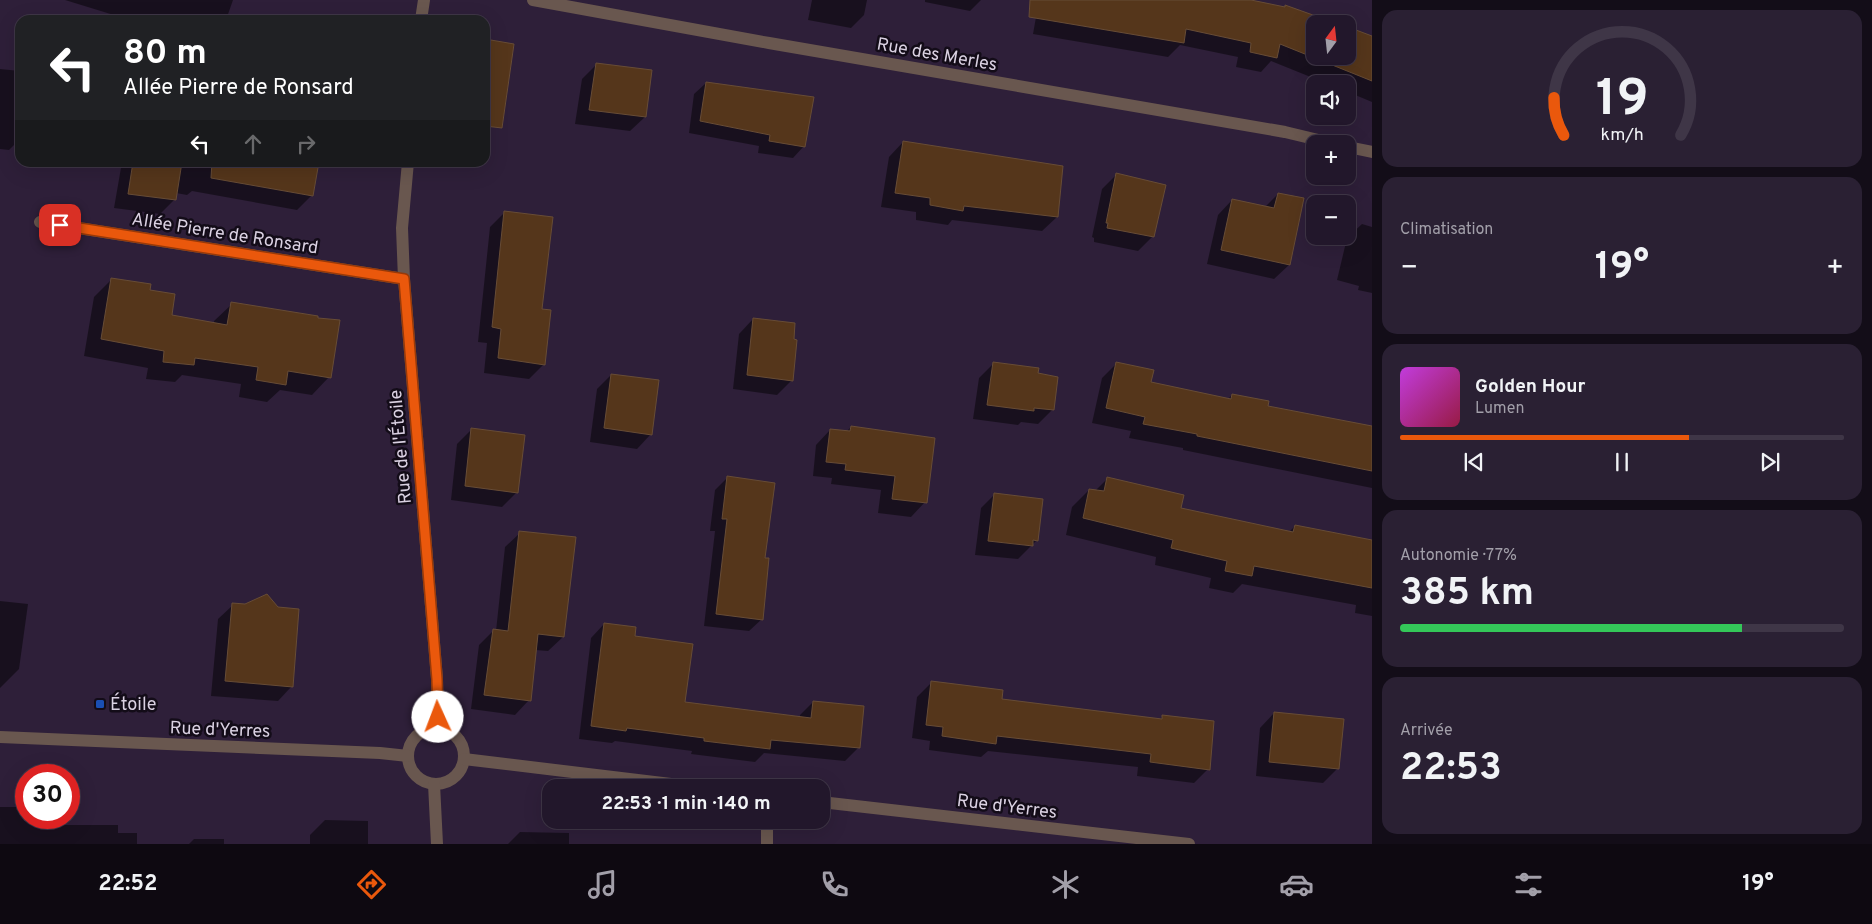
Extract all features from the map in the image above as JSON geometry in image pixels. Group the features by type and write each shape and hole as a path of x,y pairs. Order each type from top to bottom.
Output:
{"street":[{"path":"422,15 424,0"},
{"name":"Rue des Merles","path":"534,0 1306,137"},
{"path":"1356,149 1372,152"},
{"name":"Rue de l'Étoile","path":"408,167 402,228 404,279 437,679 438,729"},
{"name":"Allée Pierre de Ronsard","path":"40,222 404,279"},
{"path":"432,728 438,729 445,730 455,736 462,747 464,759 460,772 451,780 439,785 426,783 416,776 409,766 408,756 411,742 420,732 432,728"},
{"name":"Rue d'Yerres","path":"0,737 380,753 408,756"},
{"path":"464,759 630,779"},
{"path":"434,784 437,844"},
{"name":"Rue d'Yerres","path":"830,803 1070,838 1189,844"},
{"path":"767,829 767,844"}],"building":[{"path":"1030,0 1251,0 1285,7 1285,5 1313,15 1306,15 1306,54 1280,44 1277,58 1250,52 1251,43 1186,29 1184,43 1029,17"},
{"path":"1356,30 1372,36 1372,81 1332,65 1356,65"},
{"path":"490,40 514,44 502,128 490,127"},
{"path":"596,63 652,70 646,117 589,110"},
{"path":"706,82 814,97 805,147 769,141 770,135 700,121"},
{"path":"903,141 1063,166 1058,217 964,206 963,211 930,205 930,198 895,193"},
{"path":"132,167 181,167 176,200 128,194"},
{"path":"212,167 318,167 313,196 211,178"},
{"path":"1116,173 1166,185 1154,237 1107,228 1108,223 1106,223"},
{"path":"1278,193 1304,198 1290,265 1221,250 1232,199 1274,208"},
{"path":"504,211 553,217 542,309 551,310 545,365 498,358 501,329 492,327"},
{"path":"111,278 151,284 150,290 175,294 172,315 227,325 231,302 318,316 318,318 340,320 331,378 288,371 286,385 256,380 258,367 195,358 194,365 163,362 164,351 101,339"},
{"path":"753,318 795,323 794,339 797,340 793,381 747,375"},
{"path":"993,362 1039,368 1038,373 1058,377 1054,410 1034,408 1034,411 987,405"},
{"path":"1116,362 1154,370 1151,382 1231,399 1232,394 1269,401 1268,406 1372,426 1372,471 1143,424 1145,417 1106,408"},
{"path":"611,374 659,380 652,435 604,428"},
{"path":"851,426 935,438 927,503 892,499 895,476 845,470 846,464 826,462 830,429 850,431"},
{"path":"471,428 525,435 518,493 465,486"},
{"path":"727,476 775,483 765,558 769,558 763,620 716,614 727,519 722,519"},
{"path":"1107,477 1184,495 1181,508 1293,532 1295,525 1372,540 1372,588 1254,566 1252,576 1225,571 1227,561 1171,548 1173,540 1083,518 1089,489 1104,491"},
{"path":"994,493 1043,499 1038,541 1033,540 1033,546 988,541"},
{"path":"519,531 576,537 564,637 538,634 531,701 484,695 493,629 508,631"},
{"path":"267,594 278,607 299,609 293,687 225,681 232,603 245,604"},
{"path":"604,623 636,627 635,636 693,644 685,702 811,718 813,701 864,706 860,748 771,740 770,749 704,741 704,738 627,728 626,731 591,726"},
{"path":"931,681 1003,690 1002,699 1162,719 1162,715 1214,721 1210,770 1150,762 1151,754 997,736 996,744 942,736 943,727 926,725"},
{"path":"1274,712 1344,719 1339,769 1269,762"}],"place":[{"name":"Étoile","path":"100,704"}],"route":[{"path":"60,225 404,279 437,679 438,717"}]}
